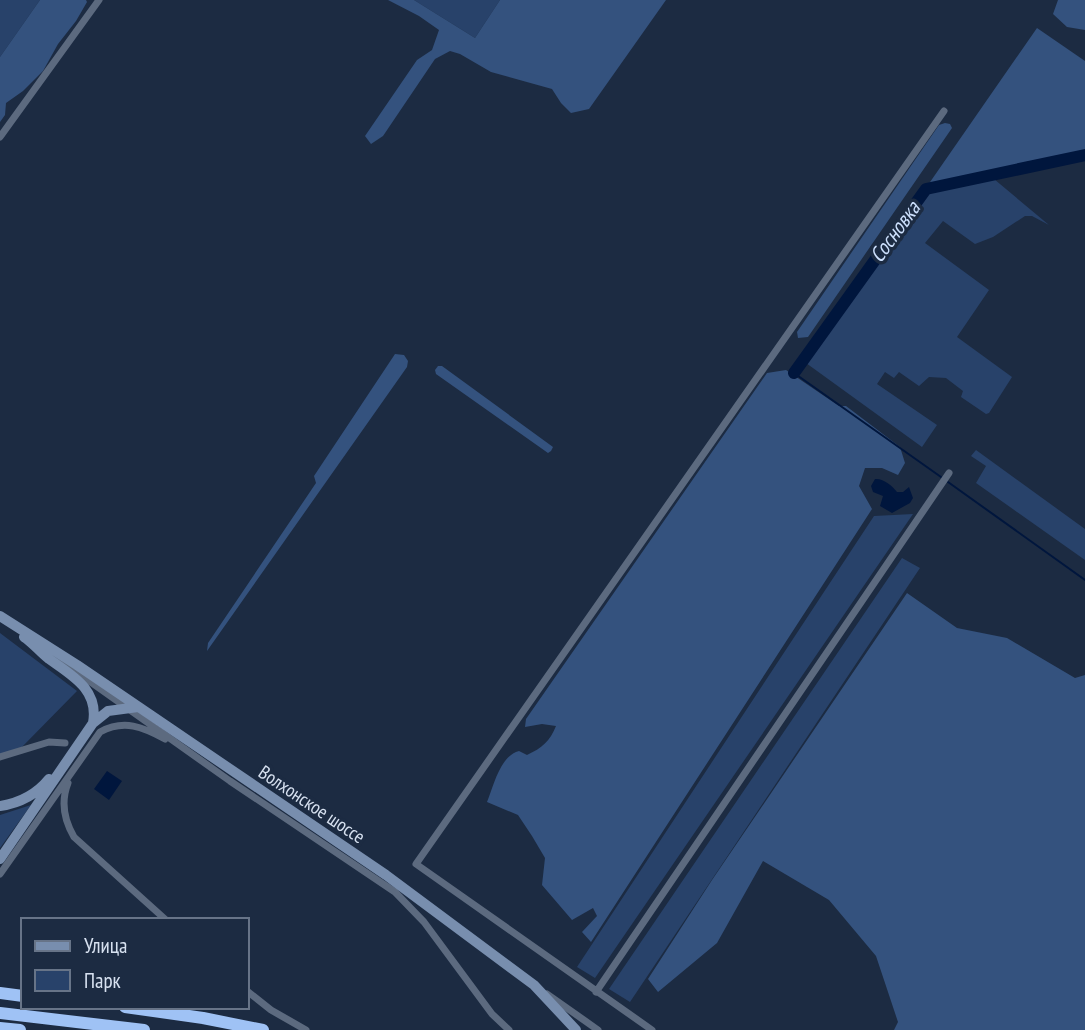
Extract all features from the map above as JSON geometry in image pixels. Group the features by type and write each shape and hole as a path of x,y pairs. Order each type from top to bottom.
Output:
{"highway":[{"path":"0,993 21,996"},
{"path":"137,1009 263,1030"},
{"path":"0,1013 144,1030"},
{"path":"0,1028 20,1030"}],"main road":[{"name":"Волхонское шоссе","path":"0,616 32,642"},
{"name":"Волхонское шоссе","path":"0,616 386,875 534,985"},
{"path":"32,642 84,684 93,702 93,723"},
{"path":"0,859 93,723 108,711 133,707"},
{"path":"0,806 19,803 31,796 72,756"},
{"path":"534,985 576,1030"}],"street":[{"path":"0,137 99,0"},
{"path":"652,1030 416,863 944,111"},
{"path":"596,992 949,472"},
{"name":"Волхонское шоссе","path":"32,642 133,707 196,757 395,892 425,922 492,1014 509,1030"},
{"path":"0,874 100,732 121,724 141,727 196,757"},
{"path":"0,757 48,742 65,743"},
{"path":"71,772 64,792 68,828 74,837 164,918"},
{"name":"Волхонское шоссе","path":"534,985 598,1030"},
{"path":"248,992 271,1010 306,1030"}],"green space":[{"path":"0,0 40,0 0,57"},
{"path":"414,0 500,0 475,38"},
{"path":"994,179 1049,225 1032,216 1025,216 993,237 975,244 943,221 925,243 989,290 957,337 1012,377 986,414 961,397 963,391 946,378 929,377 919,386 899,372 894,378 885,372 877,384 937,425 922,447 806,363 925,194"},
{"path":"976,450 1085,529 1085,560 976,483 986,466 971,456"},
{"path":"913,514 595,978 577,967 874,516"},
{"path":"902,558 920,568 630,1002 609,989"},
{"path":"0,633 77,691 21,748 0,755"},
{"path":"31,805 0,848 0,815"}],"shaded area":[{"path":"40,0 87,2 43,71 6,103 5,115 0,122 0,57"},
{"path":"388,0 414,0 475,38 500,0 666,0 589,109 571,113 552,89 491,72 450,51 435,59 383,136 371,144 365,136 417,60 432,50 439,30"},
{"path":"1058,0 1085,0 1085,30 1067,27 1053,14"},
{"path":"1037,28 1085,61 1085,150 928,185"},
{"path":"945,123 952,128 808,337 798,338 797,332 939,125"},
{"path":"395,354 404,355 408,361 407,367 207,651 208,643 316,483 314,476"},
{"path":"438,366 442,366 553,447 551,451 548,453 436,374"},
{"path":"786,370 839,406 846,406 900,447 905,463 898,475 882,468 865,468 859,486 872,509 591,942 582,932 597,916 593,908 572,920 542,885 545,858 518,815 487,802 498,772 507,759 519,751 527,755 537,750 545,744 556,726 542,724 525,727 526,719 767,373"},
{"path":"875,479 888,483 897,492 903,492 909,487 913,498 910,503 892,513 880,506 883,496 873,492 871,486"},
{"path":"907,593 957,628 1007,638 1075,678 1085,675 1085,1030 894,1030 898,1022 876,956 829,900 763,861 717,943 658,992 648,979"},
{"path":"107,771 122,781 109,800 94,789"}],"waterway":[{"name":"Сосновка","path":"794,373 926,189 1085,155"},
{"path":"794,373 941,477"},
{"path":"948,482 1085,580"}]}
